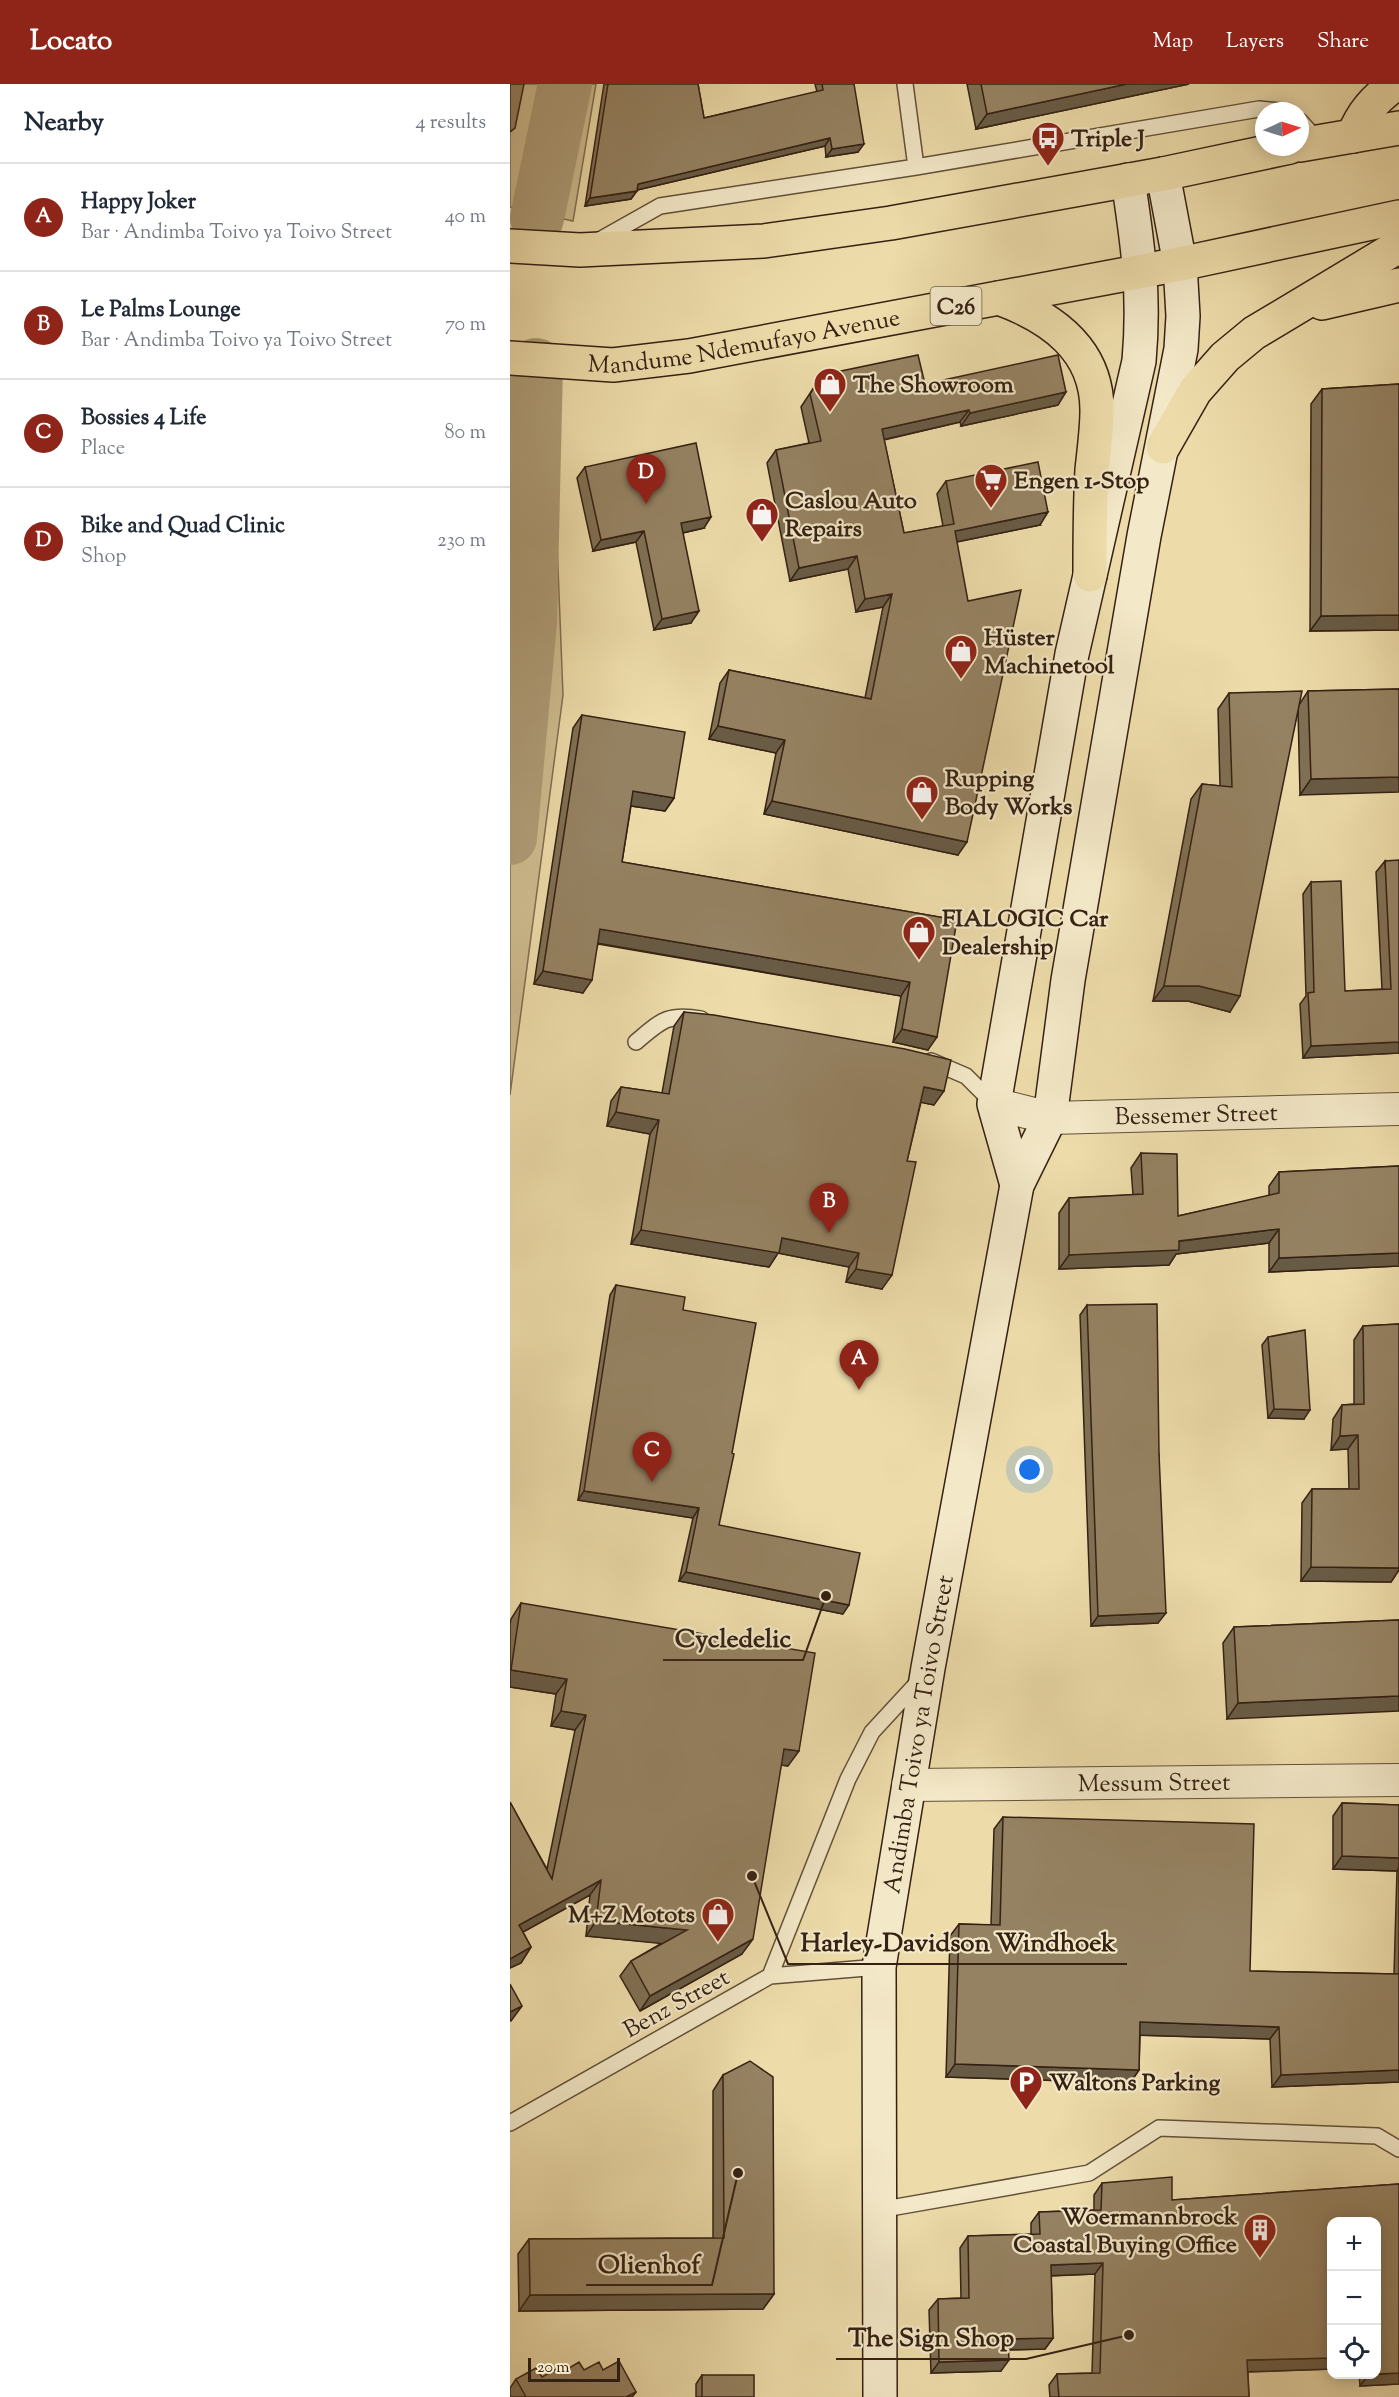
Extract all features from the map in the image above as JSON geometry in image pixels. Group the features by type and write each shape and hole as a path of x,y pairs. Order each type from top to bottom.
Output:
{"main road":[{"path":"1353,136 1362,114 1372,102 1395,84"},
{"path":"1309,138 1353,136 1399,128"},
{"path":"510,246 580,250 765,241 891,223 1163,174 1255,150"},
{"name":"Mandume Ndemufayo Avenue","path":"510,358 613,365 678,357 887,321 1180,264 1399,218"},
{"path":"1163,447 1195,391 1225,357 1254,333 1399,246"},
{"path":"1287,312 1399,285"},
{"path":"999,298 1030,309 1056,326 1078,348 1092,374 1097,409 1090,503 1090,575"}],"street":[{"name":"Andimba Toivo ya Toivo Street","path":"880,2397 879,1967 908,1785 1017,1185 1050,1118 1068,981 1144,536 1181,349 1183,315 1180,264 1163,174"},
{"name":"Andimba Toivo ya Toivo Street","path":"1017,1185 994,1104 1072,654 1138,361 1142,326 1142,270 1128,180"},
{"name":"Bessemer Street","path":"994,1104 1050,1118 1399,1109"},
{"name":"Messum Street","path":"908,1785 1399,1780"}],"lane":[{"path":"904,84 916,167"},
{"path":"580,250 660,206 916,167 1255,110"},
{"path":"636,1042 663,1020 673,1016 717,1022"},
{"path":"916,1058 944,1064 966,1076 994,1104"},
{"path":"770,1976 848,1779 867,1741 872,1732 928,1672"},
{"name":"Benz Street","path":"510,2123 770,1976 879,1967"},
{"path":"879,2210 1089,2173 1159,2128 1377,2136 1399,2149"}],"shaded area":[{"path":"523,84 596,84 573,221 510,207 510,133"},
{"path":"554,466 563,695 510,1095 510,467"}],"building":[{"path":"510,84 524,84 515,128 510,132"},
{"path":"608,84 698,84 704,118 823,90 822,84 854,84 864,144 832,149 830,138 638,184 637,191 590,198"},
{"path":"981,84 1127,84 987,114"},
{"path":"918,355 925,384 1058,355 1066,392 882,429 904,533 954,524 946,481 1038,462 1048,512 955,531 968,601 1021,590 967,842 772,801 785,740 718,726 729,670 871,699 892,594 865,599 857,556 799,568 776,450 821,441 810,394 822,375"},
{"path":"1399,384 1399,615 1321,616 1322,389"},
{"path":"696,443 711,517 681,523 699,611 662,619 644,531 601,540 585,467"},
{"path":"1399,689 1399,777 1311,779 1308,691"},
{"path":"1302,691 1240,996 1199,986 1164,986 1202,784 1232,787 1229,693"},
{"path":"582,715 685,732 674,798 633,791 622,862 957,920 937,1037 902,1029 910,982 600,929 592,980 543,971"},
{"path":"1399,860 1399,1042 1311,1046 1308,993 1314,992 1311,882 1341,881 1345,991 1391,989 1385,861"},
{"path":"684,1012 714,1015 905,1049 951,1060 944,1091 924,1087 907,1161 916,1162 892,1275 856,1269 859,1253 782,1238 779,1253 641,1230 659,1120 616,1112 621,1087 669,1094"},
{"path":"1141,1153 1177,1154 1178,1216 1279,1193 1279,1172 1399,1166 1399,1253 1279,1258 1279,1229 1179,1241 1179,1250 1069,1255 1069,1198 1143,1194"},
{"path":"616,1285 685,1297 683,1310 756,1323 732,1453 734,1454 719,1525 860,1553 849,1605 686,1572 699,1508 584,1491"},
{"path":"1157,1304 1159,1454 1166,1613 1098,1616 1087,1305"},
{"path":"1399,1324 1399,1568 1311,1567 1312,1489 1359,1489 1358,1435 1340,1436 1342,1405 1364,1404 1363,1326"},
{"path":"1305,1330 1310,1410 1274,1409 1268,1337"},
{"path":"521,1603 815,1653 799,1751 784,1749 753,1939 650,1996 631,1961 687,1930 596,1921 601,1880 519,1925 531,1947 510,1959 510,1802 552,1879 586,1715 561,1711 567,1679 511,1670"},
{"path":"1399,1620 1399,1696 1238,1703 1234,1627"},
{"path":"1342,1803 1399,1805 1399,1858 1342,1856"},
{"path":"1003,1817 1254,1824 1250,1971 1399,1974 1399,2070 1281,2075 1279,2027 1140,2022 1139,2070 955,2064 959,1924 1000,1925"},
{"path":"510,1984 522,2006 510,2012"},
{"path":"750,2061 773,2077 774,2294 530,2295 529,2239 724,2238 723,2075"},
{"path":"1172,2177 1172,2200 1399,2184 1399,2373 1381,2374 1381,2217 1327,2217 1327,2358 1247,2360 1249,2397 1059,2397 1057,2374 1100,2373 1103,2263 1051,2265 1053,2338 1008,2339 1009,2360 939,2362 938,2299 969,2298 968,2236 1040,2234 1039,2212 1101,2210 1102,2183"},
{"path":"619,2361 636,2392 626,2397 526,2397 516,2379 536,2368 542,2377 558,2368 561,2373 579,2362 584,2370 599,2362 603,2370"},
{"path":"702,2375 754,2375 754,2397 702,2397"}],"waterway":[{"path":"537,218 565,84"},
{"path":"510,838 530,622 536,365"}],"place":[{"name":"Triple J","path":"1048,167"},
{"name":"The Showroom","path":"830,413"},
{"name":"Bike and Quad Clinic","path":"646,504"},
{"name":"Engen 1-Stop","path":"991,509"},
{"name":"Caslou Auto Repairs","path":"762,543"},
{"name":"Hüster Machinetool","path":"961,680"},
{"name":"Rupping Body Works","path":"922,821"},
{"name":"FIALOGIC Car Dealership","path":"919,961"},
{"name":"Le Palms Lounge","path":"829,1233"},
{"name":"Happy Joker","path":"859,1390"},
{"name":"Bossies 4 Life","path":"652,1482"},
{"name":"Cycledelic","path":"826,1596"},
{"name":"Harley-Davidson Windhoek","path":"752,1876"},
{"name":"M+Z Motots","path":"718,1943"},
{"name":"Waltons Parking","path":"1026,2111"},
{"name":"Olienhof","path":"738,2173"},
{"name":"Woermannbrock Coastal Buying Office","path":"1260,2259"},
{"name":"The Sign Shop","path":"1129,2335"}]}
